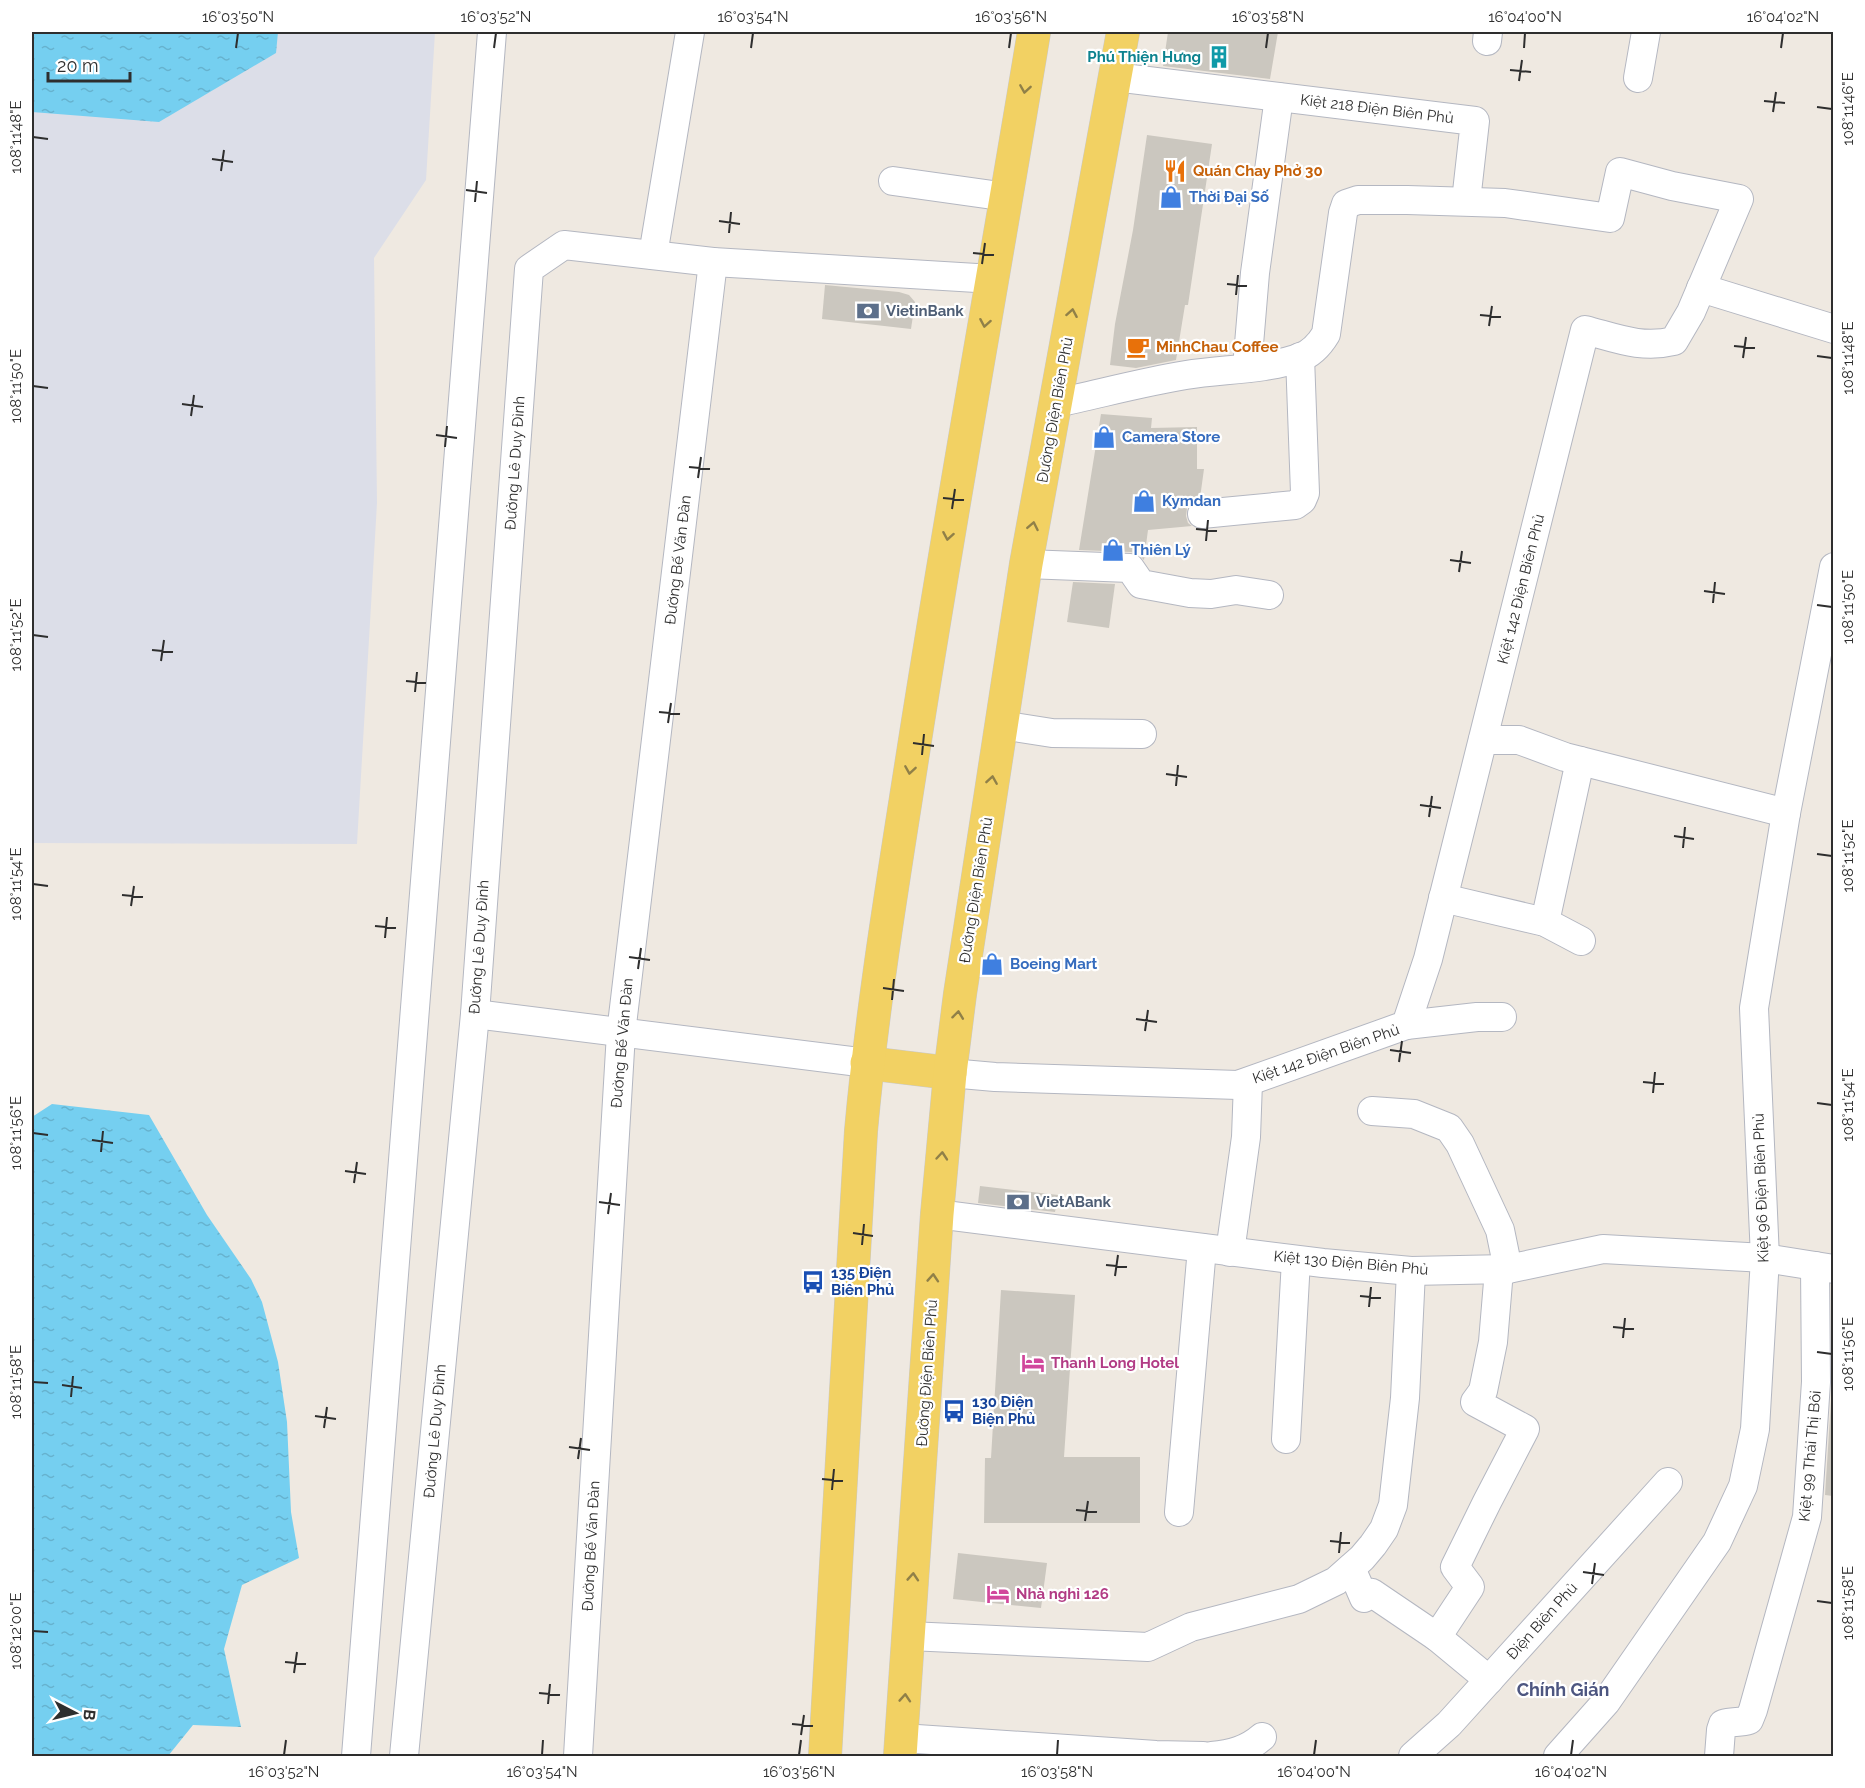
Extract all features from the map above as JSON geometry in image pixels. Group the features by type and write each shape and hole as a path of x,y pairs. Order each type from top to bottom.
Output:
{"main road":[{"path":"825,1756 861,1131 867,1063 938,596 1034,32"},
{"name":"Đường Điện Biên Phủ","path":"901,1747 937,1214 960,994 1026,564 1123,32"},
{"path":"867,1063 950,1073"}],"street":[{"path":"356,1756 492,32"},
{"path":"690,32 653,255 713,262 993,279"},
{"path":"1638,78 1646,32"},
{"name":"Kiệt 218 Điện Biên Phủ","path":"1115,77 1475,121 1466,201"},
{"name":"Kiệt 218 Điện Biên Phủ","path":"1247,368 1255,273 1279,97"},
{"path":"1056,403 1186,375 1247,368 1300,357 1315,348 1326,334 1346,204 1358,200 1505,203 1610,218 1620,172 1672,186 1739,199 1701,288 1833,329"},
{"path":"893,181 1007,197"},
{"name":"Đường Lê Duy Đình","path":"404,1756 475,1014 529,269 564,245 653,255"},
{"name":"Đường Bế Văn Đàn","path":"578,1756 621,1032 713,262"},
{"name":"Kiệt 142 Điện Biên Phủ","path":"950,1073 1018,1078 1238,1084 1406,1025 1428,959 1585,330 1640,344 1656,345 1674,341 1701,288"},
{"path":"1202,514 1295,505 1302,500 1305,493 1300,357"},
{"path":"1026,564 1130,568 1141,584 1190,593 1211,594 1236,590 1269,595"},
{"name":"Kiệt 96 Điện Biên Phủ","path":"1558,1756 1606,1702 1717,1542 1743,1486 1755,1429 1765,1258 1754,1008 1786,813 1833,567"},
{"path":"1001,725 1052,733 1143,734"},
{"path":"1483,740 1519,740 1564,757 1786,813"},
{"path":"1545,922 1580,761"},
{"path":"1443,898 1545,922 1581,941"},
{"path":"475,1014 867,1063"},
{"path":"1406,1025 1477,1017 1502,1017"},
{"path":"1230,1252 1246,1137 1248,1082"},
{"path":"1372,1111 1414,1114 1449,1128 1460,1144 1500,1230 1503,1270 1493,1342 1482,1391 1475,1402 1525,1429 1455,1567 1470,1587 1437,1637"},
{"name":"Kiệt 130 Điện Biên Phủ","path":"937,1214 1296,1260 1411,1271 1503,1270 1603,1249 1765,1258"},
{"path":"1179,1512 1202,1248"},
{"name":"Kiệt 99 Thái Thị Bôi","path":"1719,1756 1723,1724 1749,1720 1753,1710 1807,1517 1824,1267 1765,1258"},
{"path":"1286,1438 1296,1260"},
{"path":"909,1636 1148,1647 1191,1627 1299,1599 1336,1581 1362,1558 1384,1528 1393,1505 1405,1398 1411,1271"},
{"name":"Điện Biên Phủ","path":"1413,1756 1449,1724 1668,1482"},
{"path":"1351,1568 1364,1598 1372,1593 1437,1637 1489,1680"},
{"path":"1212,1756 1232,1754 1253,1745 1262,1737"},
{"path":"901,1747 1203,1756"}],"shaded area":[{"path":"32,32 435,32 426,180 374,258 377,503 357,844 32,843"}],"water":[{"path":"32,32 278,32 276,53 159,122 32,112"},
{"path":"52,1104 149,1115 207,1215 251,1279 262,1302 278,1362 287,1422 291,1512 299,1558 242,1585 224,1649 241,1727 193,1725 168,1756 32,1756 32,1117"}],"building":[{"path":"1168,32 1278,32 1270,79 1163,66"},
{"path":"1147,135 1212,144 1188,305 1185,305 1176,360 1136,368 1110,365"},
{"name":"VietinBank","path":"825,285 909,295 915,302 911,329 822,319"},
{"path":"1101,414 1152,418 1151,428 1197,427 1197,469 1204,469 1200,498 1192,501 1187,508 1186,516 1188,523 1192,526 1148,530 1144,560 1138,554 1131,552 1079,550"},
{"path":"1073,582 1115,584 1109,628 1067,622"},
{"name":"VietABank","path":"980,1186 1058,1195 1055,1212 978,1203"},
{"path":"1001,1290 1075,1295 1064,1457 1140,1457 1140,1523 984,1523 985,1458 991,1458"},
{"path":"1831,1401 1833,1401 1833,1496 1825,1495"},
{"path":"958,1553 1047,1563 1041,1608 953,1599"}],"place":[{"name":"Phú Thiện Hưng","path":"1219,57"},
{"name":"Quán Chay Phở 30","path":"1175,171"},
{"name":"Thời Đại Số","path":"1171,197"},
{"name":"VietinBank","path":"868,311"},
{"name":"MinhChau Coffee","path":"1138,347"},
{"name":"Camera Store","path":"1104,437"},
{"name":"Kymdan","path":"1144,501"},
{"name":"Thiên Lý","path":"1113,550"},
{"name":"Boeing Mart","path":"992,964"},
{"name":"VietABank","path":"1018,1202"},
{"name":"135 Điện Biên Phủ","path":"813,1282"},
{"name":"Thanh Long Hotel","path":"1033,1363"},
{"name":"130 Điện Biện Phủ","path":"954,1411"},
{"name":"Nhà nghỉ 126","path":"998,1594"}],"district":[{"name":"Chính Gián","path":"1563,1689"}]}
